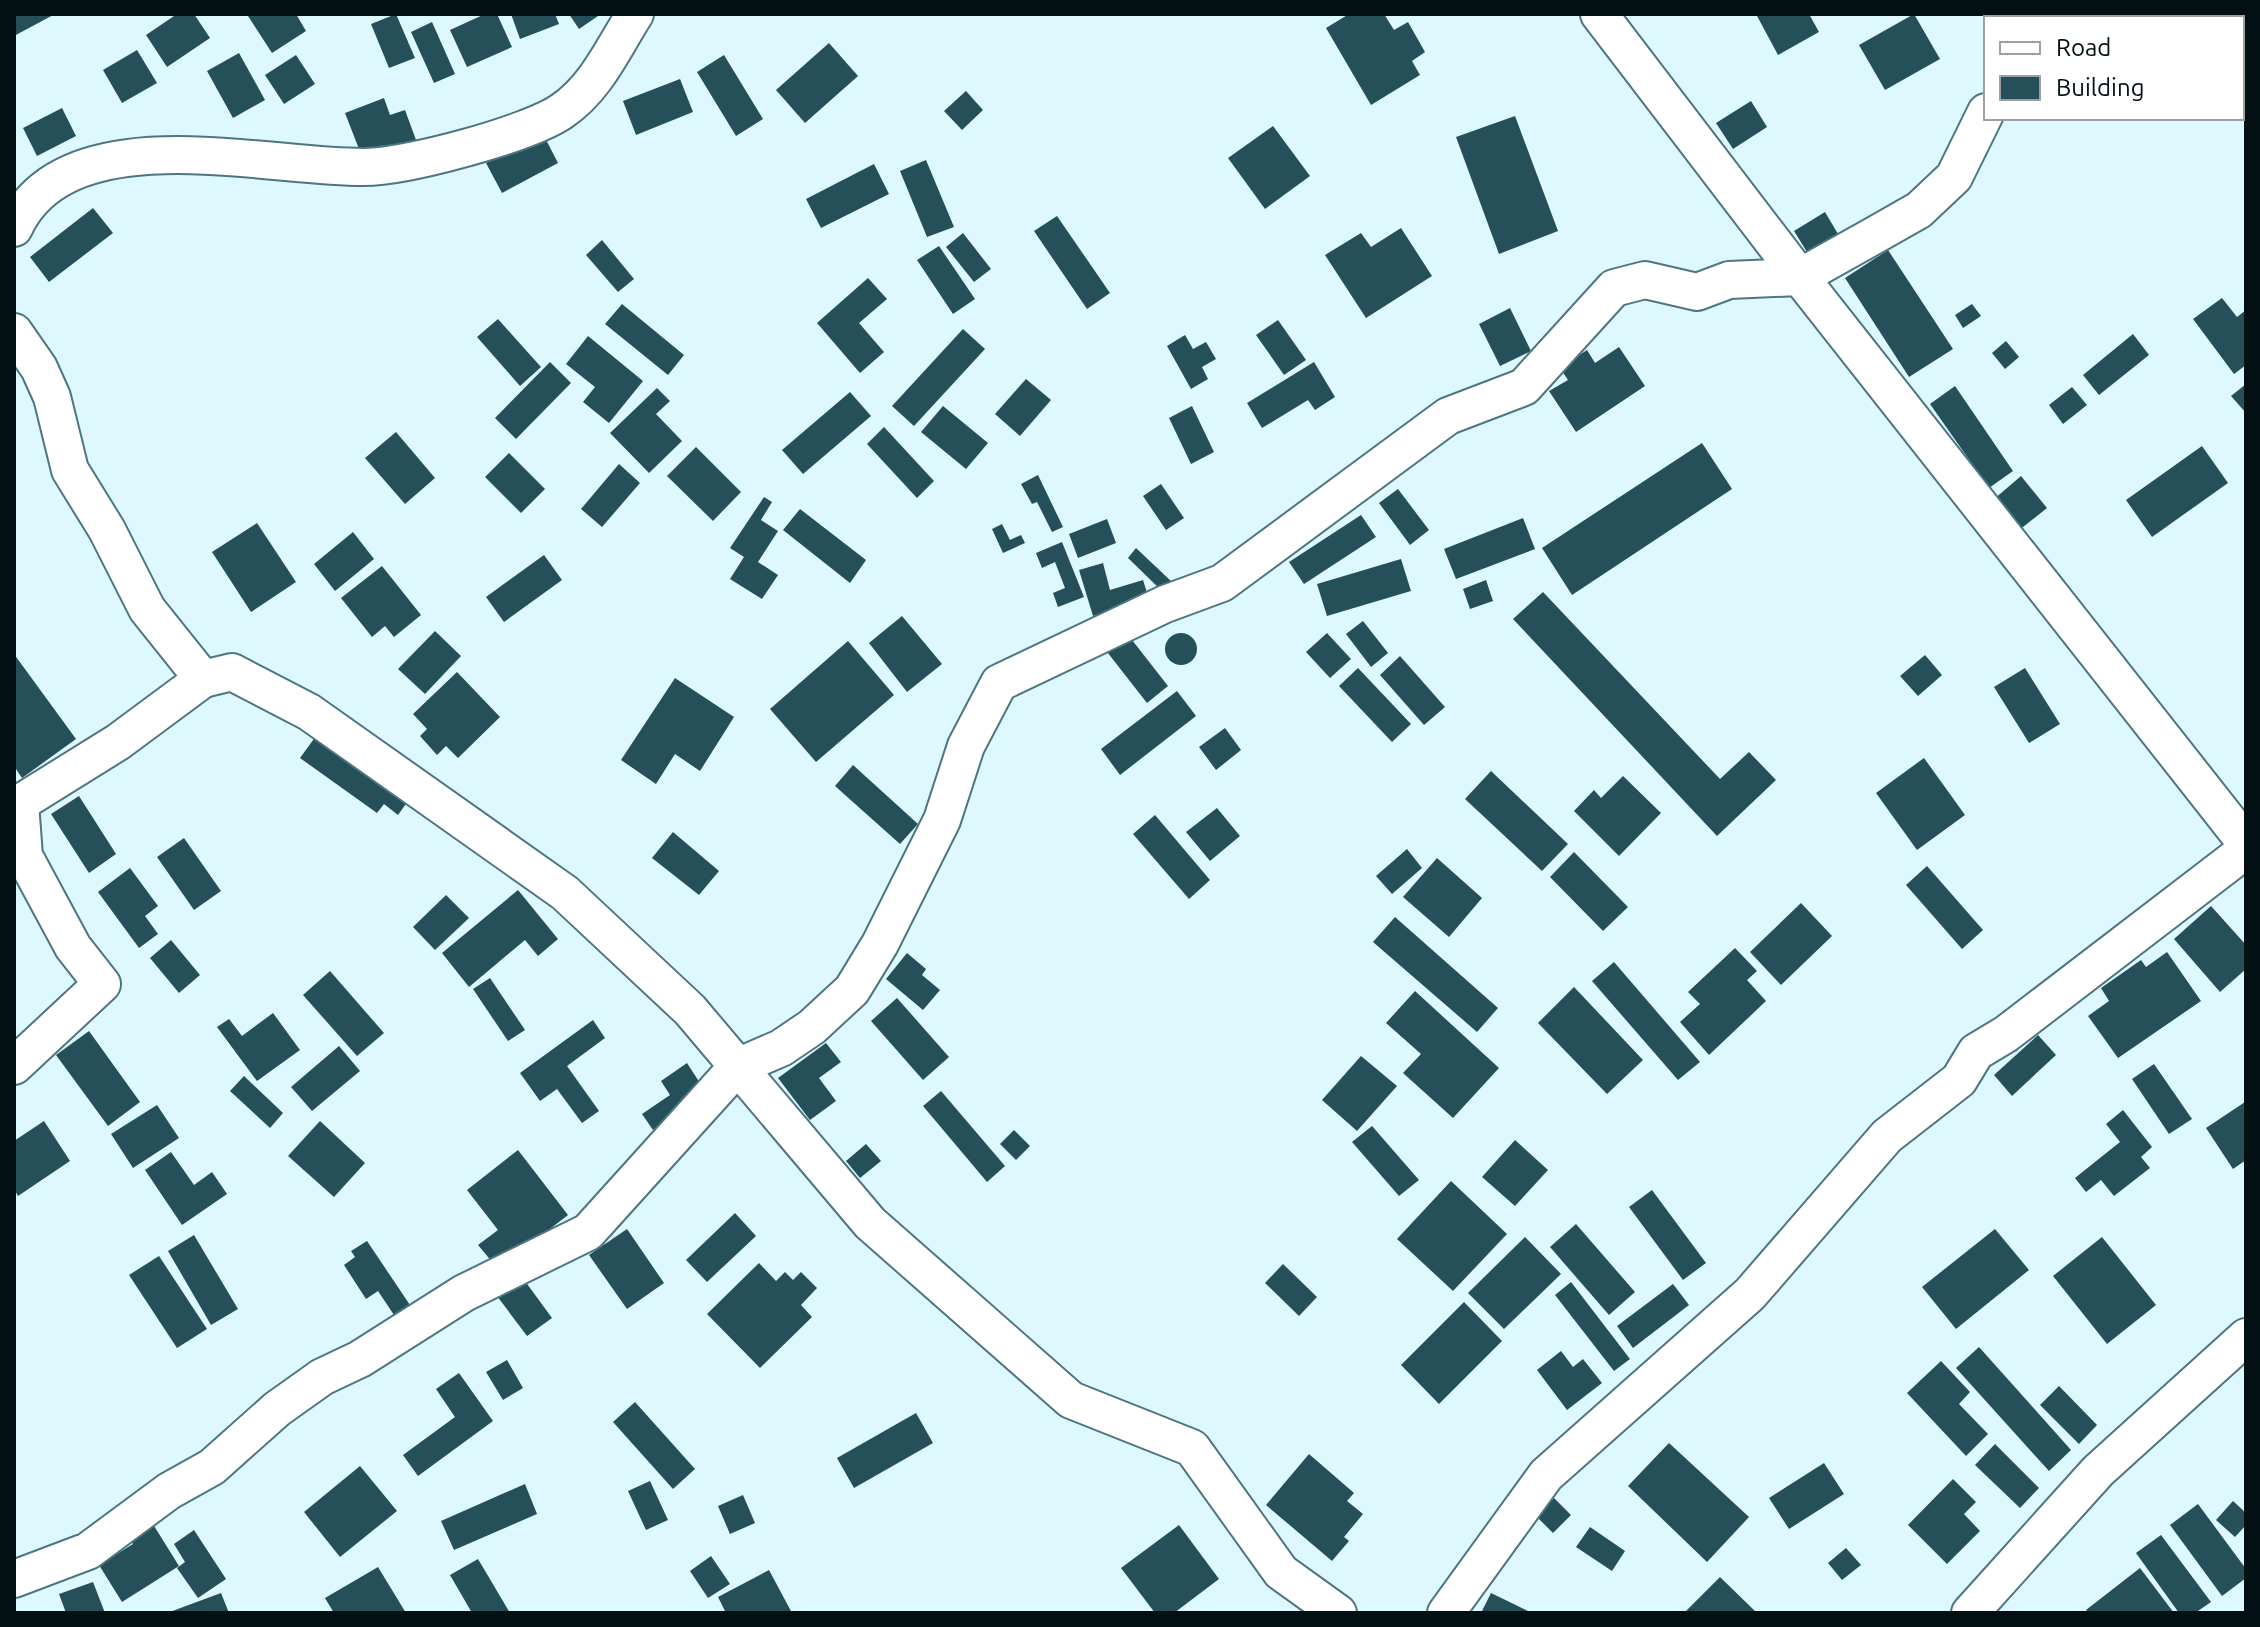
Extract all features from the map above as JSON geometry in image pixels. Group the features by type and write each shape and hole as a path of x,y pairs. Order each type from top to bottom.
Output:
{"street":[{"path":"14,228 25,204 44,187 69,174 107,162 168,155 366,167 425,159 508,133 560,112 586,90 635,14"},
{"path":"1599,14 1800,277 2246,843"},
{"path":"14,1579 88,1551 169,1491 212,1467 277,1409 322,1377 360,1359 464,1293 588,1232 737,1067 781,1048 812,1027 852,990 880,944 942,820 966,746 999,683 1165,604 1222,583 1448,416 1524,387 1614,288 1645,280 1697,292 1729,280 1800,277 1919,210 1954,177 1984,116"},
{"path":"14,332 39,368 52,397 70,470 107,530 147,609 203,679"},
{"path":"14,1066 102,984 73,947 24,856 20,803 118,742 203,679 232,672 309,712 565,893 690,1010 870,1223 1071,1400 1192,1448 1281,1572 1338,1613"},
{"path":"1446,1613 1546,1475 1750,1294 1887,1136 1959,1080 1976,1052 2006,1034 2246,850"},
{"path":"1970,1613 2098,1471 2246,1337"}],"building":[{"path":"14,14 55,14 14,36"},
{"path":"177,14 194,14 210,38 167,67 146,35"},
{"path":"296,14 306,31 272,53 248,16"},
{"path":"396,14 415,58 389,68 371,24"},
{"path":"485,14 497,14 512,47 467,67 450,30"},
{"path":"511,14 555,14 559,24 520,39"},
{"path":"569,14 601,14 579,29"},
{"path":"1349,14 1384,14 1394,30 1408,22 1425,52 1412,61 1420,75 1371,105 1326,28"},
{"path":"1756,14 1809,14 1819,32 1778,55"},
{"path":"1914,14 1940,59 1885,90 1859,45"},
{"path":"432,22 455,74 434,83 411,32"},
{"path":"829,43 858,76 805,123 776,90"},
{"path":"137,50 157,83 122,103 103,70"},
{"path":"239,53 265,100 233,118 207,71"},
{"path":"296,55 315,84 284,104 265,75"},
{"path":"724,55 763,119 736,136 697,72"},
{"path":"680,79 693,112 636,135 623,101"},
{"path":"966,91 983,110 962,130 944,111"},
{"path":"384,98 390,115 405,110 419,148 366,167 345,113"},
{"path":"1751,101 1767,127 1733,149 1716,123"},
{"path":"62,108 76,136 37,156 23,128"},
{"path":"1515,116 1558,231 1499,254 1456,137"},
{"path":"1273,126 1310,176 1265,209 1228,158"},
{"path":"543,134 558,163 502,193 486,163"},
{"path":"926,160 954,227 927,237 900,171"},
{"path":"874,164 889,194 821,228 806,199"},
{"path":"93,208 113,233 49,282 30,257"},
{"path":"1825,212 1838,234 1807,252 1794,231"},
{"path":"1057,216 1110,293 1087,309 1034,231"},
{"path":"1401,228 1432,276 1366,318 1325,255 1361,233 1371,247"},
{"path":"963,233 991,269 974,282 946,247"},
{"path":"602,240 634,279 618,292 586,255"},
{"path":"939,246 975,299 953,314 917,260"},
{"path":"1888,250 1953,349 1909,377 1845,278"},
{"path":"868,278 887,299 859,323 884,352 860,373 817,323"},
{"path":"2222,298 2237,317 2246,310 2246,365 2234,374 2193,319"},
{"path":"622,304 684,355 668,375 605,324"},
{"path":"1972,304 1981,316 1963,328 1955,315"},
{"path":"1510,308 1531,351 1500,366 1479,324"},
{"path":"498,319 541,367 520,386 477,337"},
{"path":"1278,320 1306,360 1284,375 1256,335"},
{"path":"963,329 985,349 914,426 892,406"},
{"path":"2133,334 2149,355 2099,395 2083,375"},
{"path":"1185,335 1193,349 1206,342 1216,359 1202,367 1208,379 1191,389 1167,346"},
{"path":"588,336 643,381 609,423 583,402 595,387 566,364"},
{"path":"2006,341 2019,357 2005,369 1992,353"},
{"path":"1619,347 1645,386 1576,432 1549,391 1568,380 1560,368 1587,350 1595,363"},
{"path":"550,362 571,383 516,439 495,418"},
{"path":"1314,362 1335,397 1315,410 1308,400 1262,428 1247,403"},
{"path":"1026,379 1051,400 1020,436 995,414"},
{"path":"2246,384 2246,413 2231,396"},
{"path":"1955,386 2013,471 1989,488 1930,404"},
{"path":"2072,387 2087,405 2063,424 2049,405"},
{"path":"657,388 670,401 656,414 682,441 649,473 610,433"},
{"path":"850,392 871,416 803,474 782,450"},
{"path":"943,406 988,443 966,469 921,432"},
{"path":"1192,406 1214,452 1191,464 1169,418"},
{"path":"884,427 934,481 917,498 867,444"},
{"path":"396,432 435,478 405,504 365,458"},
{"path":"1702,443 1732,489 1572,595 1542,548"},
{"path":"2202,446 2228,483 2152,537 2126,500"},
{"path":"696,447 741,492 713,521 667,476"},
{"path":"509,453 545,489 521,513 485,477"},
{"path":"619,464 640,483 602,527 581,509"},
{"path":"1038,475 1063,527 1052,532 1037,502 1032,504 1021,484"},
{"path":"2021,476 2047,508 2018,531 1993,500"},
{"path":"1161,484 1184,518 1166,530 1143,496"},
{"path":"1398,489 1429,530 1410,545 1379,503"},
{"path":"764,497 772,502 761,520 778,531 758,562 778,575 762,599 730,579 744,557 730,548"},
{"path":"800,509 866,560 850,583 783,530"},
{"path":"1361,515 1376,537 1304,584 1289,562"},
{"path":"1523,518 1535,549 1456,579 1444,549"},
{"path":"1107,519 1116,543 1078,558 1069,534"},
{"path":"257,523 296,582 251,612 212,552"},
{"path":"1002,524 1010,540 1021,535 1025,543 1003,553 992,529"},
{"path":"353,532 374,559 335,591 314,564"},
{"path":"1062,542 1084,597 1058,607 1053,593 1065,588 1055,562 1042,568 1036,553"},
{"path":"1136,548 1172,582 1163,592 1128,558"},
{"path":"544,555 562,580 504,622 486,597"},
{"path":"1401,559 1411,591 1327,616 1317,584"},
{"path":"1103,563 1110,590 1143,580 1149,599 1093,616 1079,570"},
{"path":"382,566 421,615 394,637 385,626 372,637 341,598"},
{"path":"1486,580 1493,601 1470,609 1463,589"},
{"path":"1543,592 1720,779 1749,752 1776,780 1717,836 1513,619"},
{"path":"902,616 942,664 907,692 869,643"},
{"path":"1363,621 1388,653 1371,667 1346,634"},
{"path":"435,631 461,656 425,694 398,669"},
{"path":"1125,631 1168,686 1147,703 1104,648"},
{"path":"1181,633 1192,638 1197,649 1192,660 1181,665 1170,660 1165,649 1170,638"},
{"path":"1327,633 1351,659 1330,678 1306,652"},
{"path":"848,641 894,695 816,762 770,709"},
{"path":"14,654 76,739 22,778 14,766"},
{"path":"1925,655 1942,675 1918,696 1900,676"},
{"path":"1400,656 1445,707 1424,725 1380,675"},
{"path":"1358,668 1411,724 1392,742 1339,686"},
{"path":"2025,668 2060,724 2029,743 1994,687"},
{"path":"457,672 500,717 458,758 446,746 437,755 420,736 427,729 413,714"},
{"path":"675,678 734,717 700,771 675,754 656,784 621,760"},
{"path":"1177,691 1196,716 1120,775 1101,749"},
{"path":"1225,728 1241,750 1216,770 1199,747"},
{"path":"316,736 408,801 398,815 384,804 377,813 300,758"},
{"path":"1924,758 1965,815 1917,850 1876,793"},
{"path":"853,765 918,824 900,844 835,786"},
{"path":"1491,771 1568,844 1542,871 1465,799"},
{"path":"1623,776 1661,813 1619,856 1574,811 1594,790 1601,798"},
{"path":"79,796 116,854 89,873 51,814"},
{"path":"1217,808 1240,836 1210,861 1186,832"},
{"path":"1155,815 1210,880 1189,899 1133,834"},
{"path":"673,832 719,871 699,895 652,858"},
{"path":"184,838 221,891 194,910 157,857"},
{"path":"1407,849 1422,868 1392,894 1376,876"},
{"path":"1574,852 1628,907 1603,931 1550,877"},
{"path":"1437,858 1482,898 1449,937 1403,897"},
{"path":"1927,866 1983,930 1962,949 1906,885"},
{"path":"130,868 158,906 145,916 158,934 139,948 98,892"},
{"path":"518,890 558,939 538,956 525,940 469,987 442,953"},
{"path":"446,895 469,918 435,950 413,927"},
{"path":"1801,903 1832,936 1781,985 1750,952"},
{"path":"2211,906 2246,945 2246,969 2220,992 2174,939"},
{"path":"1395,917 1498,1008 1477,1032 1373,942"},
{"path":"171,940 200,975 179,993 150,958"},
{"path":"1735,948 1757,971 1747,980 1766,1001 1709,1055 1680,1022 1700,1004 1688,992"},
{"path":"2167,952 2201,1001 2118,1058 2088,1016 2109,1001 2101,988 2141,960 2146,967"},
{"path":"907,953 926,969 922,975 940,990 923,1010 886,979"},
{"path":"1614,962 1700,1062 1678,1080 1592,981"},
{"path":"330,971 384,1033 357,1056 303,995"},
{"path":"490,978 525,1030 508,1041 473,989"},
{"path":"1574,987 1643,1060 1607,1094 1538,1023"},
{"path":"1415,991 1499,1068 1453,1118 1403,1073 1421,1054 1386,1023"},
{"path":"897,998 949,1057 923,1080 871,1021"},
{"path":"273,1013 300,1050 257,1081 217,1027 229,1019 242,1036"},
{"path":"593,1020 605,1038 567,1066 599,1111 582,1123 557,1089 540,1101 520,1073"},
{"path":"89,1031 140,1102 108,1126 56,1055"},
{"path":"2038,1035 2056,1055 2012,1096 1994,1075"},
{"path":"826,1043 841,1062 819,1078 836,1101 810,1120 778,1078"},
{"path":"339,1046 360,1071 312,1111 291,1087"},
{"path":"1361,1056 1397,1086 1357,1131 1322,1100"},
{"path":"687,1063 707,1094 653,1130 642,1114 670,1095 661,1081"},
{"path":"2154,1064 2192,1119 2169,1134 2132,1079"},
{"path":"244,1076 283,1113 270,1128 230,1091"},
{"path":"941,1091 1005,1166 987,1182 923,1106"},
{"path":"2245,1102 2246,1160 2233,1169 2206,1128"},
{"path":"157,1105 179,1138 133,1168 111,1134"},
{"path":"2123,1110 2152,1147 2141,1157 2150,1168 2114,1196 2101,1180 2086,1192 2075,1178 2120,1142 2106,1124"},
{"path":"44,1121 70,1161 18,1196 14,1189 14,1141"},
{"path":"320,1121 365,1163 334,1197 288,1156"},
{"path":"1372,1126 1419,1180 1399,1196 1352,1142"},
{"path":"1014,1130 1030,1146 1016,1160 1000,1144"},
{"path":"1515,1140 1548,1170 1515,1206 1482,1177"},
{"path":"866,1144 881,1161 860,1178 846,1161"},
{"path":"518,1150 568,1215 498,1269 478,1245 498,1230 467,1190"},
{"path":"171,1152 194,1185 212,1172 227,1194 182,1225 145,1170"},
{"path":"1451,1181 1507,1234 1453,1291 1397,1239"},
{"path":"1652,1190 1706,1263 1683,1280 1629,1207"},
{"path":"735,1213 756,1236 707,1282 686,1260"},
{"path":"1576,1224 1635,1292 1609,1315 1550,1247"},
{"path":"627,1229 664,1283 627,1309 589,1255"},
{"path":"1995,1229 2029,1270 1956,1329 1922,1287"},
{"path":"194,1235 238,1309 211,1325 168,1251"},
{"path":"1525,1237 1561,1274 1504,1329 1468,1293"},
{"path":"2102,1237 2156,1305 2107,1344 2053,1276"},
{"path":"367,1241 410,1305 394,1315 378,1291 366,1299 344,1265 355,1257 351,1251"},
{"path":"159,1256 207,1329 177,1348 129,1275"},
{"path":"759,1263 776,1281 785,1272 793,1280 801,1272 817,1288 801,1305 812,1317 760,1368 707,1314"},
{"path":"1283,1264 1317,1297 1299,1316 1265,1283"},
{"path":"522,1277 552,1318 527,1336 497,1296"},
{"path":"1571,1282 1630,1359 1614,1371 1555,1295"},
{"path":"1673,1284 1689,1305 1633,1348 1617,1326"},
{"path":"1464,1302 1502,1341 1439,1404 1401,1365"},
{"path":"1979,1347 2071,1450 2049,1471 1956,1368"},
{"path":"1561,1351 1573,1367 1583,1359 1602,1383 1567,1410 1537,1370"},
{"path":"507,1360 523,1388 503,1400 486,1372"},
{"path":"1941,1361 1970,1392 1959,1404 1988,1434 1966,1456 1907,1393"},
{"path":"459,1373 493,1421 418,1476 403,1455 455,1417 436,1389"},
{"path":"2059,1386 2097,1425 2079,1444 2040,1405"},
{"path":"635,1402 695,1469 673,1489 613,1422"},
{"path":"916,1413 933,1443 854,1488 837,1458"},
{"path":"1669,1443 1749,1517 1707,1562 1628,1486"},
{"path":"1995,1444 2039,1488 2020,1508 1975,1465"},
{"path":"1309,1454 1354,1493 1347,1501 1363,1514 1344,1537 1349,1541 1332,1561 1266,1505"},
{"path":"1824,1463 1844,1494 1789,1529 1769,1498"},
{"path":"360,1466 397,1511 340,1557 304,1512"},
{"path":"1953,1479 1976,1502 1964,1514 1980,1531 1947,1564 1908,1525"},
{"path":"650,1481 668,1520 646,1530 628,1491"},
{"path":"525,1484 537,1514 454,1550 441,1521"},
{"path":"743,1495 755,1523 730,1534 718,1506"},
{"path":"1554,1498 1571,1515 1553,1533 1536,1516"},
{"path":"2233,1501 2246,1513 2246,1525 2235,1537 2216,1520"},
{"path":"2198,1504 2246,1569 2246,1578 2222,1596 2170,1525"},
{"path":"151,1521 179,1566 122,1602 99,1565 133,1544 128,1536"},
{"path":"1179,1525 1219,1579 1174,1613 1155,1613 1121,1568"},
{"path":"1590,1527 1625,1551 1612,1571 1576,1547"},
{"path":"194,1530 226,1579 198,1598 177,1568 185,1562 174,1544"},
{"path":"2161,1535 2211,1602 2195,1613 2179,1613 2136,1553"},
{"path":"1846,1548 1861,1565 1842,1580 1828,1563"},
{"path":"711,1556 730,1584 708,1598 690,1571"},
{"path":"478,1559 510,1613 472,1613 450,1575"},
{"path":"378,1567 406,1613 334,1613 325,1598"},
{"path":"2140,1568 2174,1613 2089,1613 2086,1610"},
{"path":"769,1570 792,1613 726,1613 718,1597"},
{"path":"1720,1577 1757,1613 1684,1613"},
{"path":"93,1582 105,1613 66,1613 59,1594"},
{"path":"221,1593 229,1613 167,1613"},
{"path":"1491,1593 1532,1613 1481,1613"}]}
